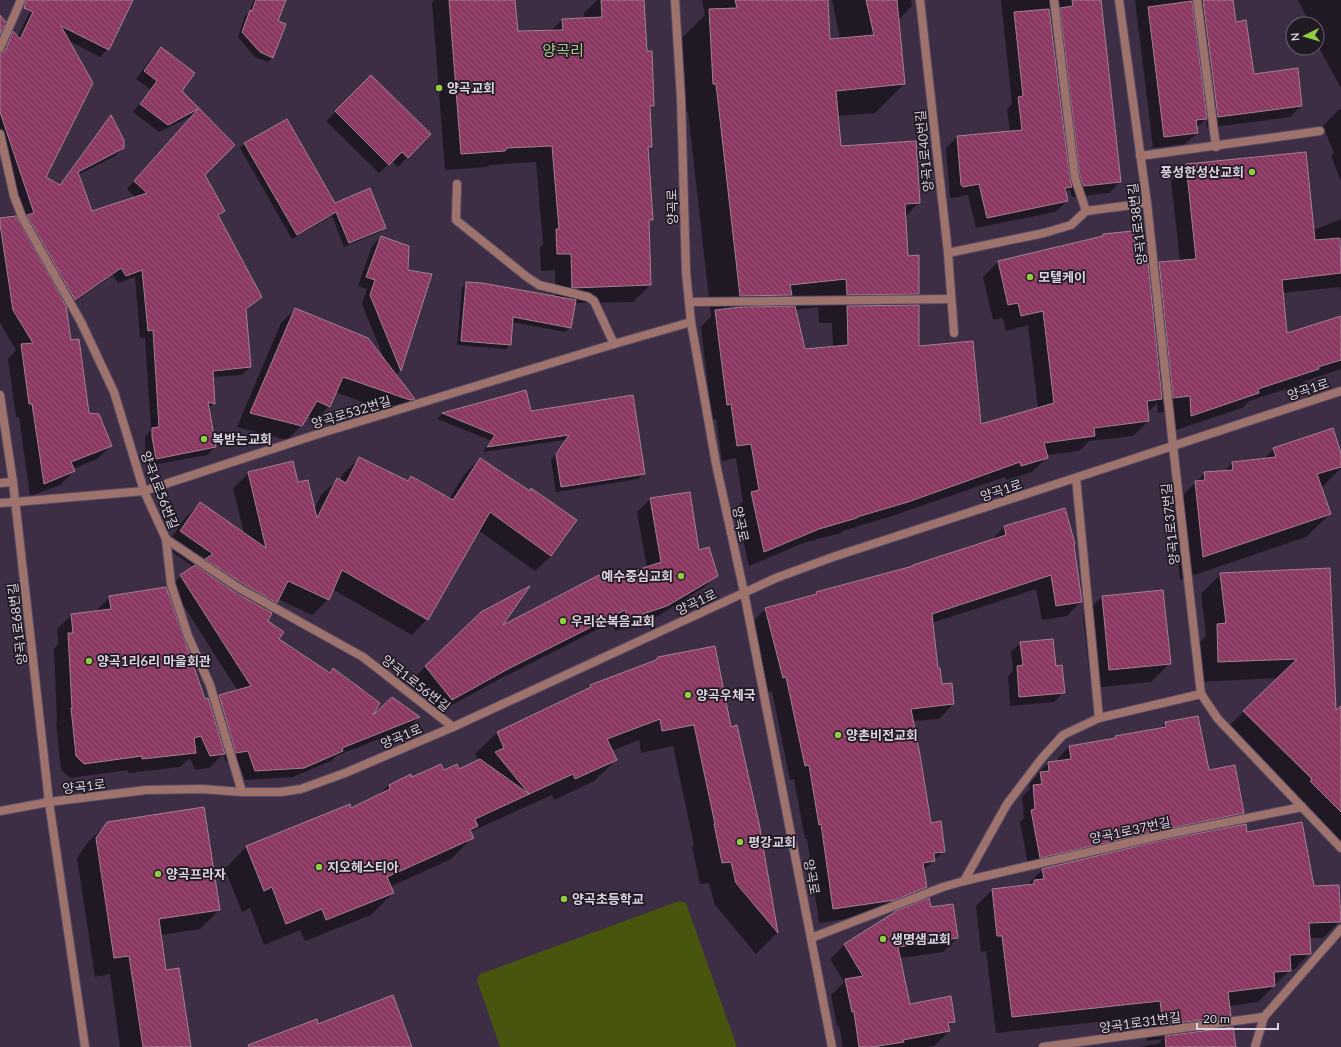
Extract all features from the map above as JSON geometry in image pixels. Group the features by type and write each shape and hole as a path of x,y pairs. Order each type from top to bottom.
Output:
{"street":[{"path":"0,48 21,0"},
{"name":"양곡로","path":"675,0 681,99 686,272 690,322 716,464 744,592 832,1047"},
{"name":"양곡1로40번길","path":"920,0 948,253 954,333"},
{"path":"1054,0 1075,178 1086,211"},
{"name":"양곡1로38번길","path":"1119,0 1147,203 1173,446"},
{"path":"1197,0 1216,147"},
{"path":"1140,156 1216,147 1320,131"},
{"name":"양곡1로56번길","path":"0,134 14,196 22,217 81,322 114,392 144,490 166,539 239,588 364,657 453,727"},
{"path":"457,184 456,220 540,285 588,297 594,301 614,344"},
{"path":"948,253 1044,233 1071,225 1086,211 1147,203"},
{"path":"689,302 951,299"},
{"name":"양곡로532번길","path":"0,503 144,490 315,435 690,322"},
{"name":"양곡1로","path":"0,811 49,802 153,790 202,789 242,792 280,792 301,789 345,773 453,727 776,578 833,557 1341,391"},
{"name":"양곡1로68번길","path":"0,395 13,482 49,802 85,1047"},
{"name":"양곡1로37번길","path":"1173,446 1201,694 1218,719 1341,848"},
{"path":"1076,478 1099,718"},
{"path":"0,483 13,482"},
{"path":"166,539 171,584 188,636 210,685 242,792"},
{"path":"964,881 1008,804 1042,758 1063,735 1099,718 1201,694"},
{"name":"양곡1로37번길","path":"811,938 936,889 964,881 1158,836 1302,807"},
{"path":"1255,1047 1264,1017 1341,930"},
{"name":"양곡1로31번길","path":"1043,1047 1264,1017"}],"green space":[{"path":"679,901 686,903 737,1047 500,1047 477,980 480,974"}],"building":[{"path":"26,0 133,0 109,50 61,26 93,83 46,177 60,185 111,115 124,140 124,148 78,172 92,211 147,193 134,181 198,109 168,125 140,104 157,81 144,71 161,47 195,73 182,91 235,145 205,175 225,211 218,215 262,297 246,309 251,367 213,371 215,404 208,402 216,447 156,459 152,428 159,427 153,330 148,331 142,270 126,276 121,268 75,300 27,215 34,213 0,112 0,53 5,51 13,31 20,39 33,12 24,8"},
{"path":"256,0 286,0 278,21 286,24 273,58 260,52 242,32 250,10 252,11"},
{"path":"449,0 515,0 518,31 563,30 562,19 602,17 601,0 644,0 647,51 652,51 654,106 650,106 652,147 648,147 653,220 649,220 651,285 572,288 571,254 557,254 556,229 559,229 552,146 507,148 505,151 461,154"},
{"path":"735,0 828,0 830,39 874,35 866,0 897,0 905,84 836,91 841,146 916,141 920,203 905,204 908,256 919,255 919,294 847,295 846,279 790,285 792,295 740,296 716,84 713,84 709,9 737,8"},
{"path":"1072,0 1101,0 1121,182 1084,186 1080,177 1060,8 1073,6"},
{"path":"1203,0 1233,0 1236,22 1246,20 1254,74 1298,68 1302,106 1218,117"},
{"path":"1192,1 1207,119 1196,120 1198,133 1164,137 1148,7"},
{"path":"1049,9 1072,187 1065,188 1068,201 987,218 979,184 963,187 961,185 957,136 1022,130 1018,97 1023,96 1014,12"},
{"path":"0,15 6,22 0,34"},
{"path":"371,75 431,134 408,158 402,152 389,165 335,111"},
{"path":"287,119 335,203 370,188 386,228 349,243 336,212 297,235 244,143"},
{"path":"1306,152 1315,240 1340,238 1341,273 1282,280 1287,333 1341,316 1341,360 1318,367 1319,369 1258,389 1259,393 1191,416 1190,396 1173,398 1159,262 1196,259 1186,164"},
{"path":"16,216 66,306 71,340 79,339 89,413 99,414 112,446 71,462 75,471 44,484 32,404 29,404 21,344 33,343 13,310 0,224 0,218"},
{"path":"1133,231 1137,264 1148,263 1162,399 1147,401 1149,421 1094,428 1095,436 1044,443 1048,458 1021,466 1020,462 908,502 819,529 764,552 751,492 759,490 751,444 737,446 731,404 727,405 715,310 741,307 795,306 805,349 848,345 847,306 919,305 919,346 973,341 981,424 1054,403 1043,311 1021,316 1018,303 1008,305 998,261 1103,236 1103,234"},
{"path":"381,236 409,246 408,270 432,274 401,371 370,295 375,280 366,277"},
{"path":"466,282 482,283 576,300 571,328 513,317 511,345 461,341"},
{"path":"295,308 368,338 415,399 410,400 343,377 330,407 317,401 302,426 250,413"},
{"path":"526,390 531,411 633,395 645,474 561,487 556,454 569,435 487,447 495,435 442,413"},
{"path":"1333,428 1341,453 1341,467 1317,474 1331,514 1203,557 1195,481 1205,480 1204,472 1233,470 1232,462 1276,457 1273,448"},
{"path":"359,457 408,481 411,476 453,500 480,458 530,491 531,488 577,520 551,556 490,512 428,620 342,570 329,600 288,581 277,603 205,559 213,554 180,531 200,502 266,548 248,472 293,461 298,482 308,480 317,518 337,478 346,483"},
{"path":"690,492 699,550 709,547 718,576 667,606 628,619 625,610 508,669 452,700 425,666 481,612 530,586 503,625 599,575 603,582 661,562 650,498"},
{"path":"1065,508 1075,544 1082,602 1056,606 1051,575 932,614 938,668 940,668 942,684 952,683 954,704 911,709 931,823 941,821 945,852 934,853 935,861 923,863 927,887 895,900 833,909 821,824 819,825 809,765 805,766 786,677 783,678 765,608 817,594 816,592 913,566 1006,535 1004,526"},
{"path":"195,565 236,593 272,613 268,621 284,632 279,639 330,673 333,668 380,703 373,715 392,697 420,717 342,748 343,751 304,768 255,771 248,751 236,753 219,695 251,686 180,575"},
{"path":"1330,568 1336,710 1341,706 1341,812 1310,781 1312,779 1243,711 1297,659 1218,662 1217,624 1226,623 1220,573"},
{"path":"166,587 205,699 208,698 225,754 210,756 201,736 194,738 196,753 142,759 142,756 84,764 76,756 71,708 68,633 73,633 71,614 111,609 109,596"},
{"path":"1163,590 1171,664 1109,670 1102,596"},
{"path":"1053,639 1056,666 1062,665 1065,693 1019,697 1017,666 1023,665 1020,642"},
{"path":"715,646 731,727 737,725 759,823 778,933 736,883 731,862 722,863 694,725 662,731 660,719 607,739 617,760 575,779 573,774 475,819 478,826 470,830 474,838 387,877 394,893 326,920 322,909 286,924 272,887 264,891 246,846 350,804 351,808 390,789 389,785 411,774 412,777 441,764 444,770 457,764 459,769 480,759 529,794 495,752 504,748 497,732 591,687 590,685 656,660 658,657"},
{"path":"1198,716 1209,770 1235,765 1244,813 1040,858 1031,810 1035,809 1033,785 1042,784 1040,772 1049,771 1048,762 1071,759 1069,746 1166,727 1165,722"},
{"name":"양곡프라자","path":"204,807 220,910 159,919 166,970 179,968 191,1047 143,1047 129,956 114,958 96,838 107,822"},
{"path":"1302,822 1314,886 1339,885 1341,922 1309,923 1311,954 1290,955 1291,971 1274,972 1275,986 1228,992 1231,1016 1163,1025 1160,1001 1012,1017 1002,936 997,936 992,889 1034,884 1034,880 1044,879 1042,869 1159,841 1246,824 1247,832"},
{"path":"929,898 931,907 953,904 958,938 898,947 910,1004 951,996 955,1022 948,1023 950,1031 903,1040 904,1042 872,1047 859,1047 854,1012 852,1012 845,979 863,976 844,944 898,910"},
{"path":"393,995 412,1047 249,1047 248,1045 317,1019 318,1024"},
{"path":"1233,1027 1236,1047 1166,1047 1165,1036"}],"place":[{"name":"양곡교회","path":"439,88"},
{"name":"풍성한성산교회","path":"1252,172"},
{"name":"모텔케이","path":"1030,277"},
{"name":"복받는교회","path":"204,439"},
{"name":"예수중심교회","path":"681,576"},
{"name":"우리순복음교회","path":"563,621"},
{"name":"양곡1리6리 마을회관","path":"89,661"},
{"name":"양곡우체국","path":"688,695"},
{"name":"양촌비전교회","path":"838,735"},
{"name":"평강교회","path":"740,842"},
{"name":"지오헤스티아","path":"319,867"},
{"name":"양곡프라자","path":"158,874"},
{"name":"양곡초등학교","path":"564,899"},
{"name":"생명샘교회","path":"883,939"}],"district":[{"name":"양곡리","path":"563,51"}]}
